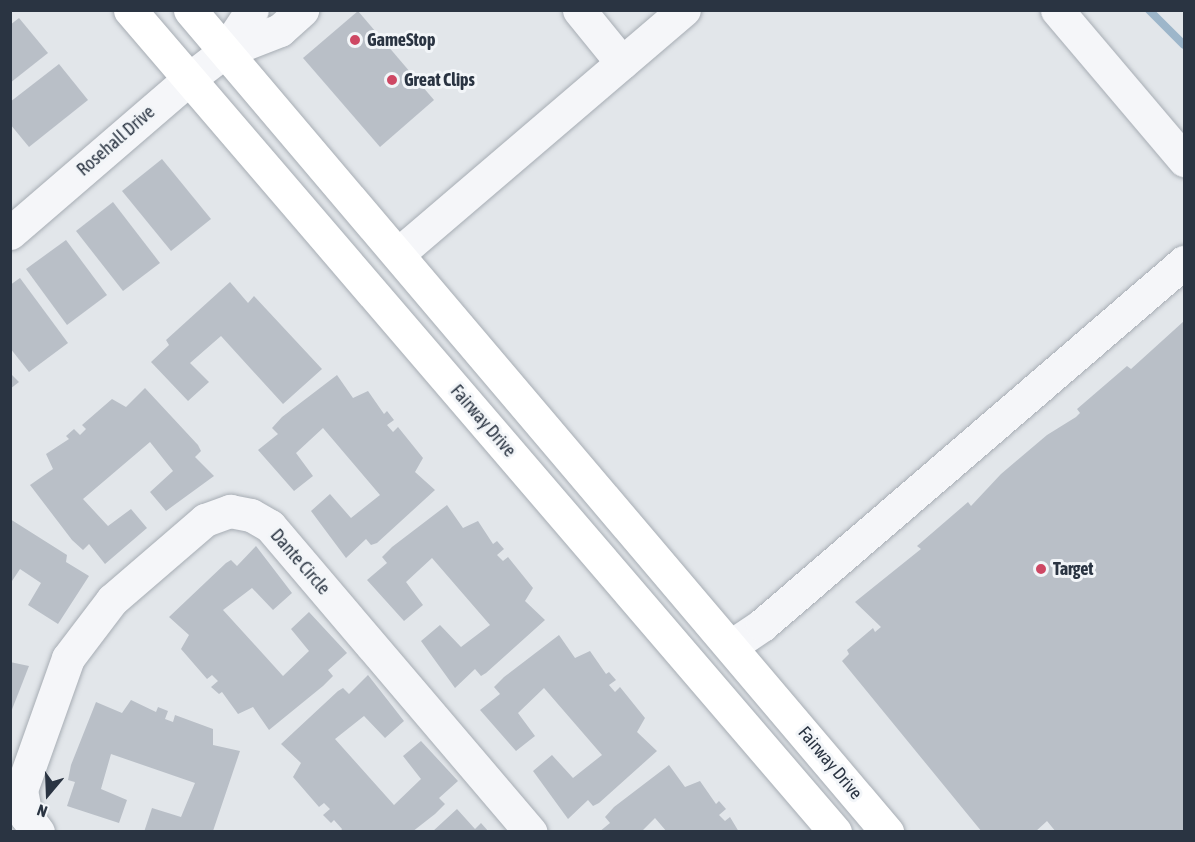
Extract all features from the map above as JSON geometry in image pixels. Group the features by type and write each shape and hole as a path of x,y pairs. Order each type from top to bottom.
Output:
{"main road":[{"name":"Fairway Drive","path":"130,10 835,831"},
{"name":"Fairway Drive","path":"190,10 887,831"},
{"path":"472,408 551,469 696,633 731,646"}],"street":[{"path":"224,52 252,10"},
{"path":"224,52 280,30 302,10"},
{"path":"579,10 622,63"},
{"path":"398,254 684,10"},
{"path":"1057,10 1185,160"},
{"name":"Rosehall Drive","path":"16,218 224,52"},
{"path":"731,646 762,625 1185,262"},
{"name":"Dante Circle","path":"38,831 26,816 21,790 68,658 112,600 205,520 231,512 251,515 270,526 530,831"}],"building":[{"path":"358,11 434,100 380,147 303,58"},
{"path":"19,18 48,53 10,83 10,25"},
{"path":"59,64 88,100 29,147 10,124 10,102"},
{"path":"162,159 211,219 171,251 122,191"},
{"path":"113,202 160,263 123,291 76,231"},
{"path":"66,240 107,295 67,325 26,269"},
{"path":"20,278 68,343 29,372 10,348 10,285"},
{"path":"230,282 248,303 254,296 322,369 283,404 221,336 190,363 209,382 188,401 151,362 169,345 166,340"},
{"name":"Target","path":"1184,321 1184,832 1056,832 1047,821 1035,832 982,832 842,661 849,654 847,650 873,628 875,632 881,627 855,602 921,549 917,546 968,502 971,506 1001,474 1047,435 1076,417 1080,413 1077,409 1127,366 1131,369"},
{"path":"10,373 19,382 10,389"},
{"path":"337,375 353,398 368,391 384,414 387,411 394,420 387,425 393,432 398,427 423,458 415,472 435,490 377,543 371,545 366,539 346,558 311,511 330,494 351,518 380,495 323,428 296,453 313,476 294,491 258,450 278,434 272,428 282,417"},
{"path":"145,388 198,445 201,451 195,457 214,476 166,511 150,492 173,471 150,442 83,499 108,526 131,509 147,528 105,564 89,544 83,550 72,540 30,485 53,469 46,454 69,439 66,436 74,429 80,435 86,429 82,425 112,399 126,407"},
{"path":"447,505 463,528 478,521 493,544 497,541 504,549 497,555 503,561 508,557 533,588 525,601 545,620 486,673 481,676 475,669 455,688 421,641 440,625 461,647 490,625 432,558 406,582 423,605 404,621 367,580 387,563 382,557 392,547"},
{"path":"10,519 67,555 66,562 89,576 58,624 28,605 41,583 20,569 10,584"},
{"path":"256,546 292,593 273,610 252,588 223,610 283,676 309,651 291,629 309,612 347,653 328,670 333,676 323,686 269,730 253,707 238,714 222,692 219,694 211,687 218,681 212,675 207,679 181,649 189,635 169,617 226,563 231,560 237,566"},
{"path":"559,635 575,658 590,651 606,674 609,672 616,680 609,685 615,692 620,687 645,718 637,732 657,751 599,803 593,806 588,800 568,819 533,771 552,755 573,778 602,755 544,688 518,713 535,736 516,751 480,710 500,694 494,687 504,677"},
{"path":"10,662 29,666 11,712 10,712"},
{"path":"368,675 404,721 385,738 364,716 335,739 394,805 421,779 403,756 421,741 458,781 439,798 445,804 412,832 340,832 342,829 334,820 331,823 323,815 330,809 324,803 319,807 293,777 301,763 281,744 338,691 343,688 349,694"},
{"path":"131,700 156,712 158,707 168,711 165,719 173,722 175,715 213,729 213,745 240,751 213,831 144,832 152,808 181,817 195,783 111,754 101,789 127,800 119,823 67,806 75,782 68,780 71,765 96,702 122,713"},
{"path":"669,765 685,787 700,781 716,804 719,801 726,809 719,815 725,821 730,817 739,832 667,832 655,818 641,832 599,832 610,823 605,817 614,807"},
{"path":"457,809 475,829 481,823 489,832 432,832"}],"waterway":[{"path":"1149,10 1184,45"}],"place":[{"name":"GameStop","path":"355,40"},
{"name":"Great Clips","path":"392,80"},
{"name":"Target","path":"1041,569"}]}
